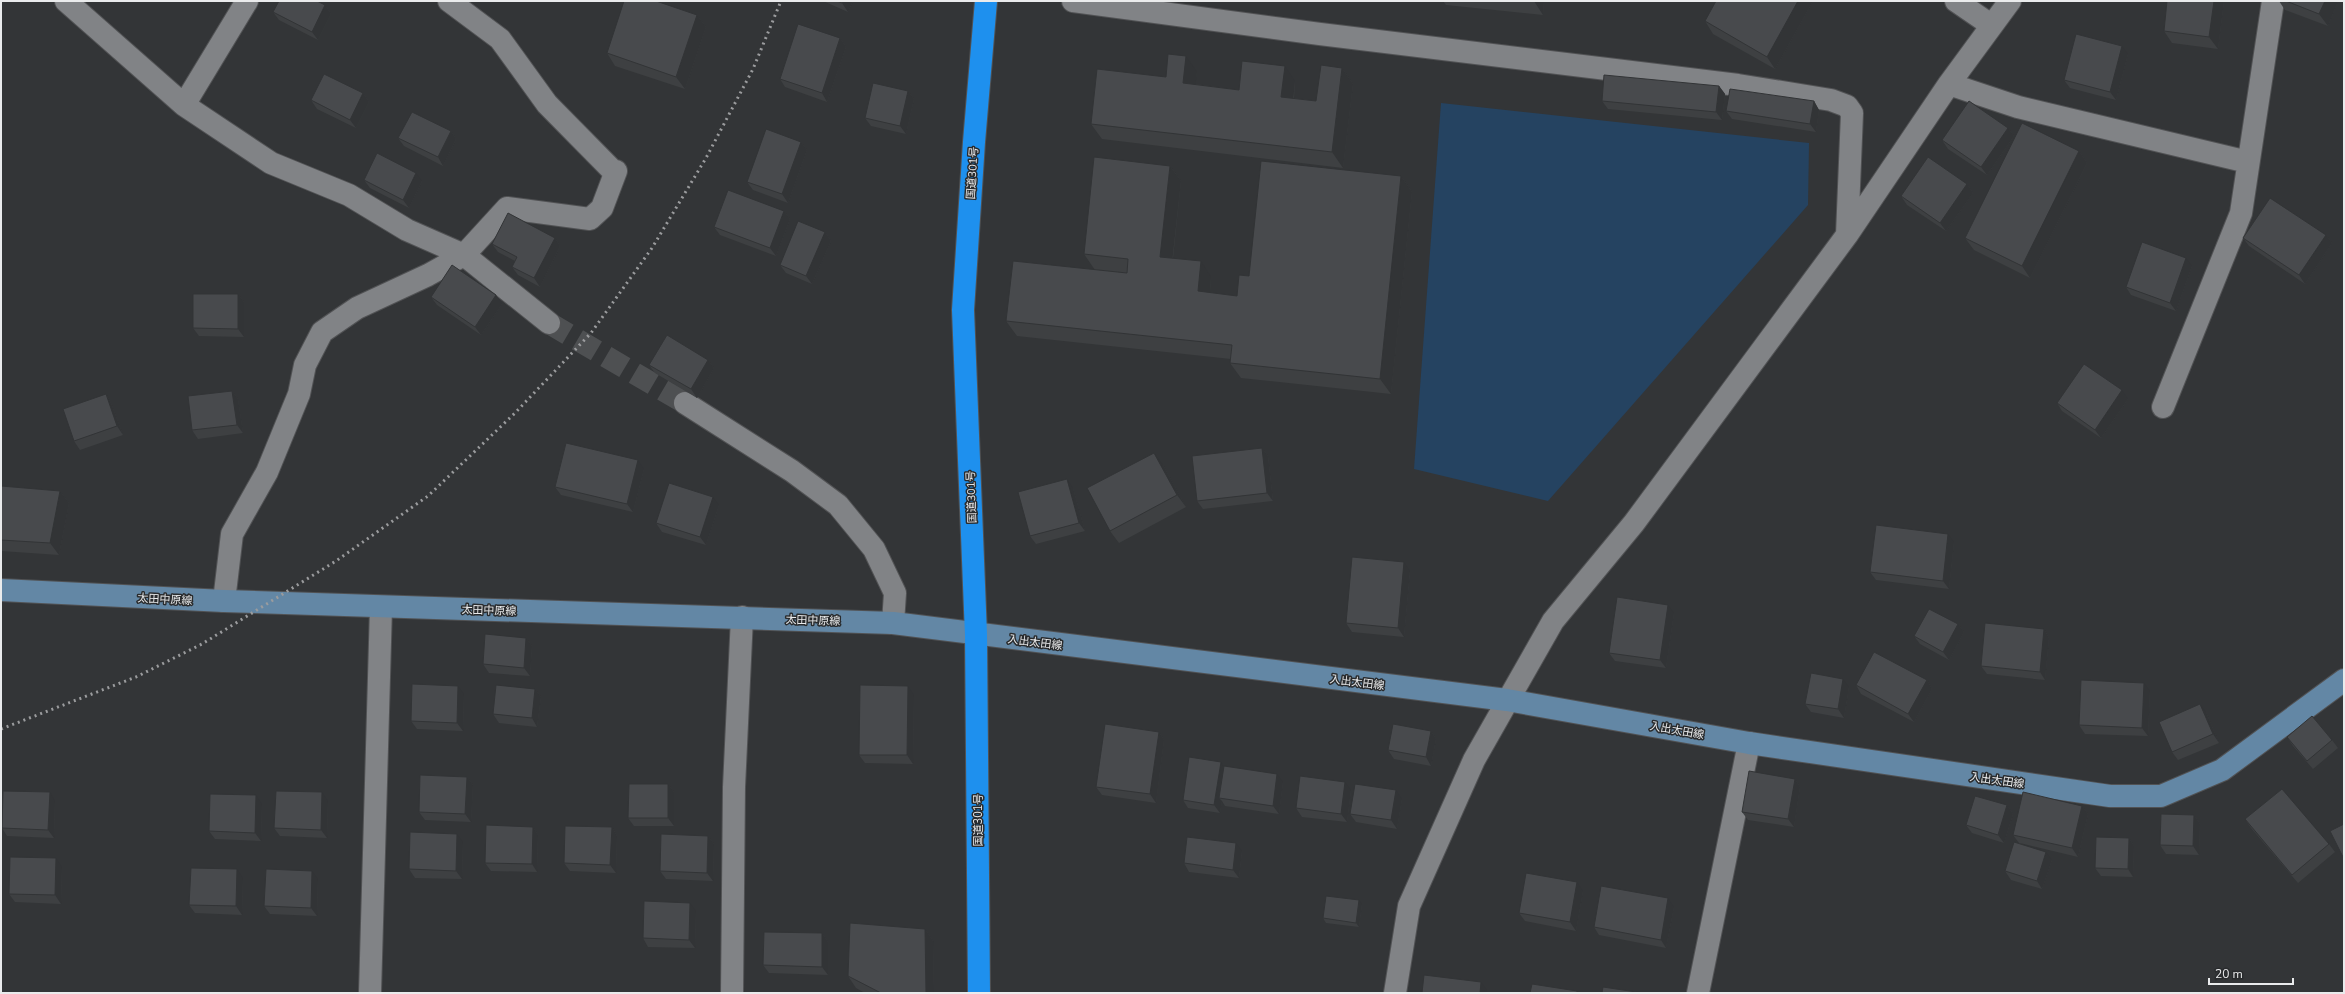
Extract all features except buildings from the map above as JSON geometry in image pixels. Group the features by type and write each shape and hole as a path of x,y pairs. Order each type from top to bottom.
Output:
{"highway":[{"name":"国道301号","path":"979,993 976,635 963,310 974,142 986,1"}],"main road":[{"name":"太田中原線","path":"1,590 382,607 742,617 893,623 976,635"},
{"name":"入出太田線","path":"976,635 1507,700 1749,743 2110,796 2161,796 2222,770 2344,680"}],"street":[{"path":"66,1 184,105 271,163 349,195 407,230 464,255 549,323"},
{"path":"184,105 246,1"},
{"path":"224,601 232,534 267,472 299,394 306,365 322,332 357,308 428,275 464,255 507,208 590,219 602,208 616,171 614,172 547,104 500,39 449,1"},
{"path":"1073,1 1320,34 1738,85 1832,100 1847,106 1852,113 1847,235"},
{"path":"1956,1 1991,25"},
{"path":"1395,993 1409,906 1474,760 1553,621 1634,523 1847,235 1949,84 2010,1"},
{"path":"2163,408 2241,213 2273,1"},
{"path":"1949,84 2018,107 2248,162"},
{"path":"685,403 792,471 838,505 874,549 895,593 893,623"},
{"path":"370,993 382,607"},
{"path":"732,993 734,787 742,617"},
{"path":"1698,993 1749,743"}],"shaded area":[{"path":"1441,103 1809,143 1808,205 1548,501 1414,469"}],"tunnel":[{"path":"549,323 685,403"}],"railway":[{"path":"1,729 136,677 202,644 336,561 428,496 515,413 591,333 652,248 706,158 753,69 781,1"}]}
